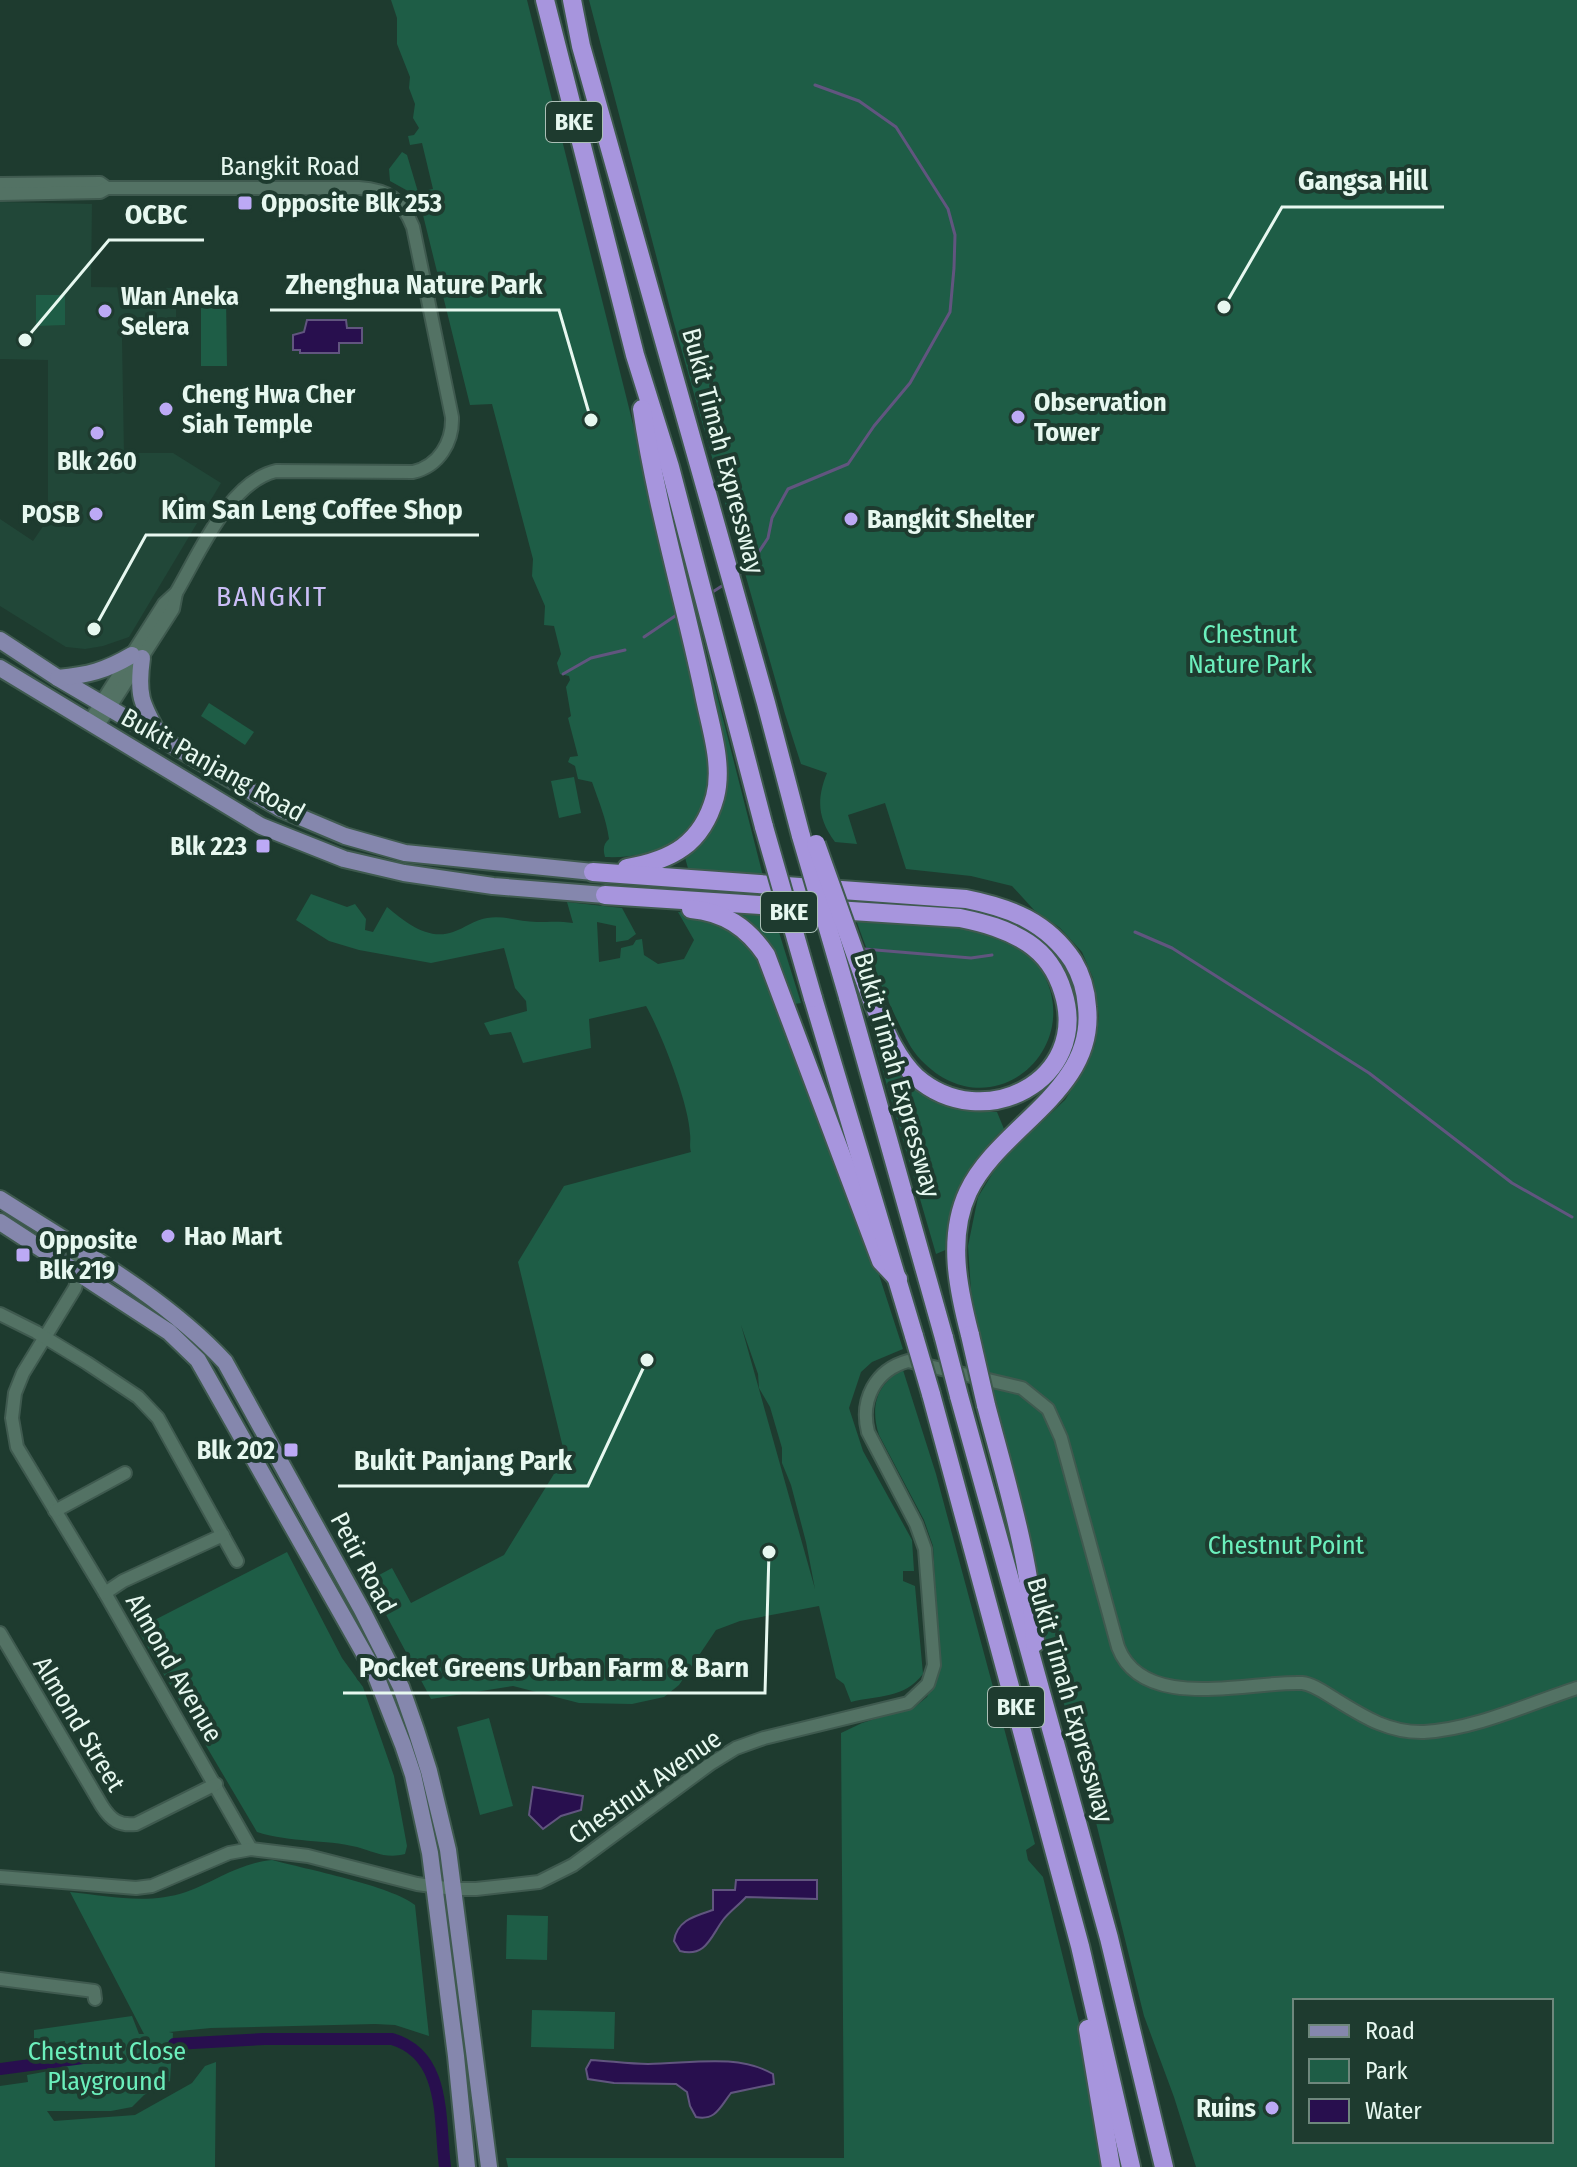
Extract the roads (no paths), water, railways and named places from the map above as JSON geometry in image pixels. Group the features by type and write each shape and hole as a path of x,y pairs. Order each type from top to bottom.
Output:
{"highway":[{"name":"Bukit Timah Expressway","path":"545,0 635,355 660,470 715,633 764,827 931,1394 1080,1946 1131,2167"},
{"name":"Bukit Timah Expressway","path":"572,0 581,46 791,798 808,840 848,997 1109,1938 1164,2167"},
{"path":"593,872 652,863 685,848 702,828 716,794 718,774 660,470"},
{"path":"593,872 706,897 960,918 993,925 1029,943 1046,958 1065,996 1068,1016 1066,1035 1060,1053 1044,1075 1019,1094 996,1102 969,1102 946,1096 917,1078 892,1044 871,998 808,840"},
{"path":"605,895 921,895 966,899 997,905 1024,915 1062,944 1078,969 1086,991 1088,1016 1078,1060 1057,1092 981,1168 967,1194 959,1219 956,1247 959,1291 1012,1504 1034,1618 1037,1678"},
{"path":"706,897 756,940 766,955 881,1261 898,1279"},
{"path":"1080,1946 1088,2029 1111,2167"},
{"path":"1158,2135 1174,2167"}],"main road":[{"name":"Bukit Panjang Road","path":"0,640 58,678 281,809 345,836 405,853 593,872"},
{"path":"58,678 109,669 137,656 141,704 160,737"},
{"name":"Bukit Panjang Road","path":"0,668 261,826 344,859 404,873 493,886 605,895"},
{"name":"Petir Road","path":"0,1199 192,1329 225,1362 401,1687 429,1771 448,1850 489,2167"},
{"name":"Petir Road","path":"0,1222 169,1332 198,1360 272,1486 384,1693 413,1775 434,1885 467,2167"},
{"path":"272,1486 286,1490 290,1484 288,1474"}],"street":[{"name":"Bangkit Road","path":"0,184 100,183 107,188"},
{"name":"Bangkit Road","path":"0,194 100,192 107,188 359,188 388,193 398,199 413,227 452,417 453,428 444,450 424,470 276,471 253,480 230,503 176,593 173,609 137,656 93,724"},
{"path":"68,1243 77,1258 79,1272 93,1268 109,1270"},
{"name":"Almond Avenue","path":"79,1272 75,1288 23,1373 15,1393 12,1418 17,1447 105,1593 251,1849"},
{"path":"0,1314 44,1337 138,1397 158,1418 237,1561"},
{"name":"Chestnut Avenue","path":"1,1876 136,1888 152,1886 229,1853 251,1849 308,1856 417,1884 454,1889 539,1882 573,1865 698,1772 736,1748 764,1738 908,1703 924,1690 933,1673 925,1549 916,1524 868,1432 866,1419 868,1397 877,1379 893,1366 908,1361 1022,1388 1048,1409 1061,1438 1118,1647 1126,1665 1140,1677 1172,1687 1306,1683 1371,1721 1416,1732 1471,1724 1577,1688"},
{"path":"55,1511 125,1473"},
{"path":"105,1593 123,1581 223,1535"},
{"name":"Almond Street","path":"0,1633 114,1822 125,1826 136,1824 216,1784"},
{"path":"0,1979 94,1991 95,1999"}],"water":[{"path":"307,320 346,320 347,328 362,328 362,343 339,343 339,353 300,353 300,350 293,350 293,335 304,332"},
{"path":"533,1787 583,1796 581,1810 561,1816 543,1829 529,1815"},
{"path":"736,1880 817,1880 817,1899 746,1897 725,1917 707,1944 696,1951 680,1951 674,1941 679,1928 688,1920 713,1910 713,1890 735,1890"},
{"path":"591,2060 641,2064 712,2061 744,2064 773,2074 774,2084 731,2093 713,2115 703,2118 696,2117 687,2092 676,2084 614,2083 588,2079 586,2069"}],"waterway":[{"path":"738,575 749,567 768,538 772,518 788,489 848,464 874,426 910,383 950,312 955,235 948,209 896,127 859,101 815,85"},
{"path":"711,593 725,584"},
{"path":"644,637 678,614"},
{"path":"563,674 591,658 625,650"},
{"path":"1135,932 1172,948 1369,1073 1512,1183 1572,1217"},
{"path":"864,949 971,958 992,955"},
{"path":"174,2044 264,2039 392,2039 410,2047 423,2059 437,2091 445,2167"},
{"path":"0,2069 98,2056 113,2051"}],"place":[{"name":"Opposite Blk 253","path":"245,203"},
{"name":"Gangsa Hill","path":"1224,307"},
{"name":"Wan Aneka Selera","path":"105,311"},
{"name":"OCBC","path":"25,340"},
{"name":"Cheng Hwa Cher Siah Temple","path":"166,409"},
{"name":"Observation Tower","path":"1018,417"},
{"name":"Zhenghua Nature Park","path":"591,420"},
{"name":"Blk 260","path":"97,433"},
{"name":"POSB","path":"96,514"},
{"name":"Bangkit Shelter","path":"851,519"},
{"name":"Kim San Leng Coffee Shop","path":"94,629"},
{"name":"Blk 223","path":"263,846"},
{"name":"Hao Mart","path":"168,1236"},
{"name":"Opposite Blk 219","path":"23,1255"},
{"name":"Bukit Panjang Park","path":"647,1360"},
{"name":"Blk 202","path":"291,1450"},
{"name":"Pocket Greens Urban Farm & Barn","path":"769,1552"},
{"name":"Ruins","path":"1272,2108"}],"district":[{"name":"BANGKIT","path":"272,596"}],"park label":[{"name":"Chestnut Nature Park","path":"1250,649"},
{"name":"Chestnut Point","path":"1286,1545"},
{"name":"Chestnut Close Playground","path":"107,2066"}]}
